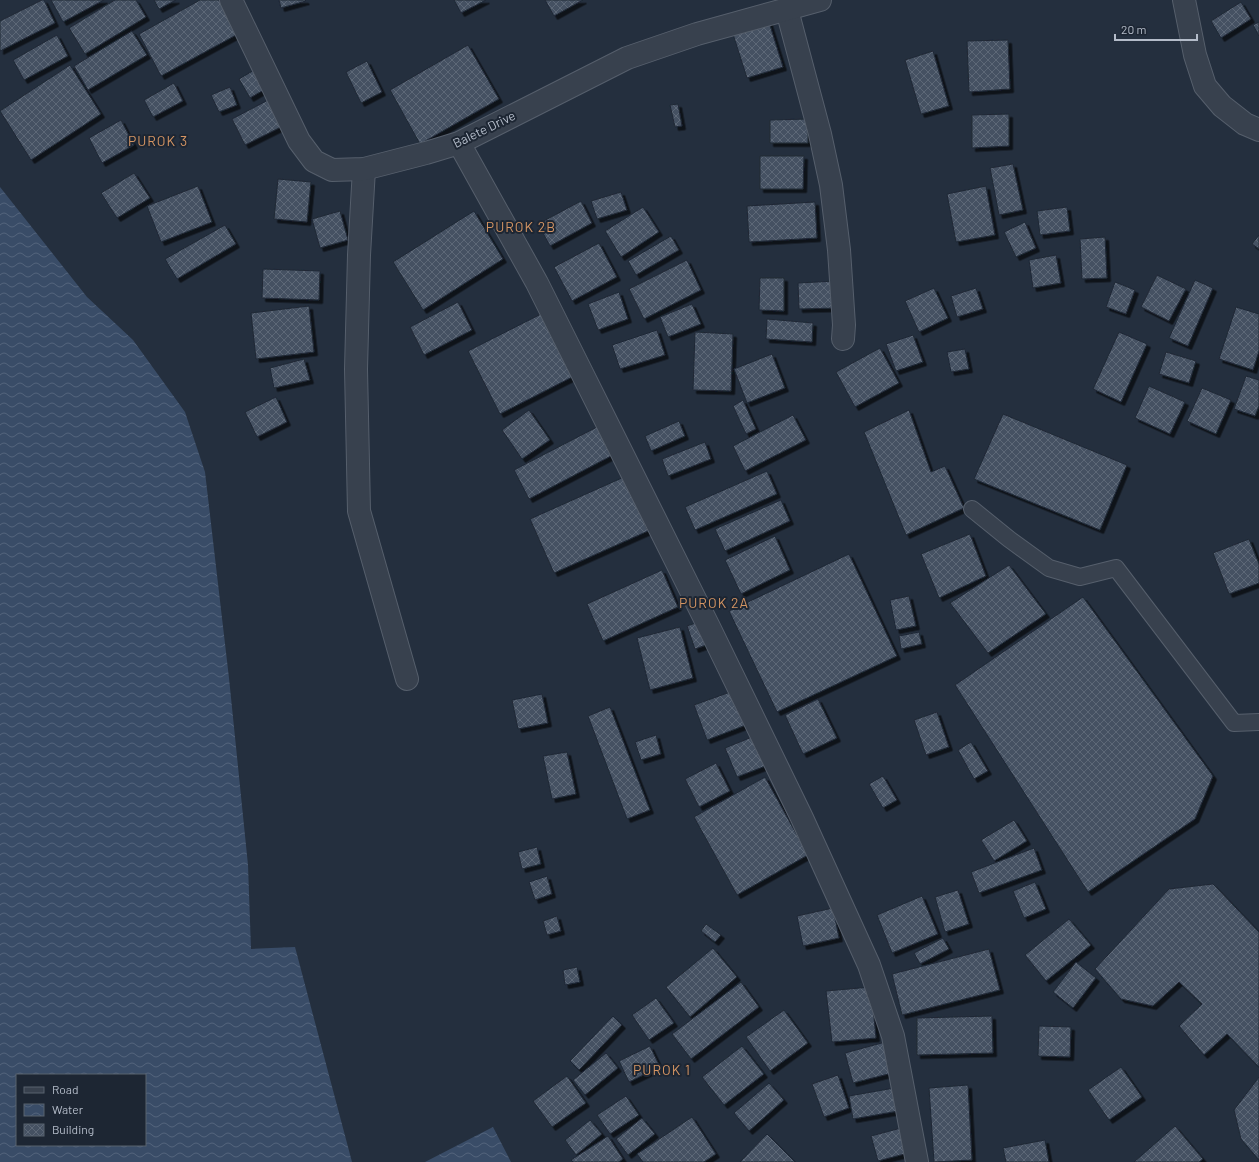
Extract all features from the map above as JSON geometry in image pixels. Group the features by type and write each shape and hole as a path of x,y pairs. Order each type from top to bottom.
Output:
{"street":[{"name":"Balete Drive","path":"231,0 299,141 314,161 332,170 364,169 460,143 627,58 697,34 820,0"},
{"path":"1184,0 1195,55 1205,86 1222,106 1245,124 1259,130"},
{"path":"787,10 820,134 831,185 839,250 844,325 843,340"},
{"path":"460,143 537,283 698,606 802,818 869,965 893,1036 917,1162"},
{"path":"364,169 359,255 356,369 358,511 407,679"}],"lane":[{"path":"972,509 1009,539 1049,568 1080,577 1116,568 1234,723 1259,722"}],"water":[{"path":"0,187 87,297 133,340 185,412 205,472 229,678 248,865 251,949 295,947 352,1162 0,1162"},
{"path":"493,1127 511,1162 425,1162"}],"building":[{"path":"44,0 55,23 0,51 0,21"},
{"path":"51,0 104,0 63,22"},
{"path":"115,0 136,0 146,17 85,54 69,28"},
{"path":"154,0 176,0 159,9"},
{"path":"200,0 219,0 238,34 161,76 139,34"},
{"path":"279,0 305,0 306,1 281,8"},
{"path":"454,0 486,0 461,13"},
{"path":"545,0 583,0 554,16"},
{"path":"1241,2 1251,19 1221,38 1211,21"},
{"path":"768,19 783,67 747,78 732,31"},
{"path":"1259,22 1259,36 1253,25"},
{"path":"132,31 147,55 88,90 74,66"},
{"path":"57,35 68,56 24,80 13,60"},
{"path":"1008,40 1010,89 969,92 967,41"},
{"path":"468,45 499,99 420,144 390,90"},
{"path":"933,51 949,106 921,114 905,60"},
{"path":"367,61 382,92 361,103 346,72"},
{"path":"70,65 101,114 31,160 0,111"},
{"path":"261,66 272,85 250,98 239,79"},
{"path":"174,83 183,101 153,117 144,100"},
{"path":"230,87 237,105 219,112 211,95"},
{"path":"272,98 285,125 245,145 232,119"},
{"path":"678,104 682,126 675,127 670,105"},
{"path":"1009,114 1009,146 972,148 972,115"},
{"path":"808,119 808,143 770,143 770,120"},
{"path":"121,120 134,145 102,163 89,138"},
{"path":"760,156 804,156 803,189 760,189"},
{"path":"1013,164 1023,210 999,215 990,168"},
{"path":"134,173 150,198 117,218 101,193"},
{"path":"278,179 311,182 307,222 274,219"},
{"path":"198,186 212,222 161,242 147,206"},
{"path":"986,186 995,235 956,242 947,194"},
{"path":"621,192 627,210 597,219 591,201"},
{"path":"581,201 592,223 550,246 538,224"},
{"path":"815,202 817,238 749,242 747,206"},
{"path":"643,207 659,232 621,257 605,231"},
{"path":"1067,207 1070,231 1040,235 1037,211"},
{"path":"340,211 348,240 320,248 312,219"},
{"path":"474,211 503,259 423,310 393,262"},
{"path":"1025,222 1036,248 1016,257 1004,232"},
{"path":"225,225 236,244 177,279 165,259"},
{"path":"1259,235 1259,249 1252,244"},
{"path":"671,236 679,250 636,275 628,261"},
{"path":"1105,237 1107,278 1082,279 1080,239"},
{"path":"599,243 617,277 572,301 554,267"},
{"path":"1056,255 1061,283 1033,288 1029,260"},
{"path":"687,260 701,290 644,319 629,289"},
{"path":"263,269 320,271 319,300 262,298"},
{"path":"1157,275 1186,289 1169,321 1141,307"},
{"path":"760,278 784,278 784,311 759,310"},
{"path":"1195,280 1213,288 1188,346 1169,338"},
{"path":"836,281 836,308 799,309 798,283"},
{"path":"1115,282 1135,290 1126,314 1106,307"},
{"path":"934,288 948,318 919,332 905,301"},
{"path":"976,288 983,309 957,317 951,296"},
{"path":"619,292 628,319 598,330 588,304"},
{"path":"458,302 472,330 424,355 410,327"},
{"path":"692,304 701,324 668,337 660,317"},
{"path":"309,306 314,352 256,359 251,313"},
{"path":"1236,307 1259,314 1259,351 1253,370 1219,359"},
{"path":"549,310 580,373 500,414 468,351"},
{"path":"767,319 813,323 812,342 766,339"},
{"path":"657,330 665,355 620,369 612,345"},
{"path":"695,332 733,334 731,391 693,390"},
{"path":"1119,332 1147,344 1121,402 1093,389"},
{"path":"913,335 923,362 896,371 886,344"},
{"path":"880,348 899,383 855,407 836,372"},
{"path":"965,349 969,369 951,372 947,352"},
{"path":"1166,352 1196,361 1189,383 1159,374"},
{"path":"772,354 785,388 747,403 734,369"},
{"path":"304,359 310,380 274,388 270,368"},
{"path":"1246,376 1259,380 1259,406 1255,416 1234,409"},
{"path":"1149,386 1185,402 1170,434 1135,418"},
{"path":"1202,388 1231,400 1216,434 1187,421"},
{"path":"276,397 287,422 257,437 245,412"},
{"path":"743,400 756,429 746,434 733,406"},
{"path":"529,410 550,440 522,459 502,430"},
{"path":"909,410 931,472 945,466 964,508 906,535 864,432"},
{"path":"1003,414 1127,465 1100,530 974,479"},
{"path":"793,415 806,440 745,471 733,446"},
{"path":"679,421 685,436 651,451 645,436"},
{"path":"597,427 611,456 529,499 514,470"},
{"path":"705,442 711,459 668,476 662,459"},
{"path":"767,471 777,494 695,530 685,507"},
{"path":"624,477 648,531 554,573 530,519"},
{"path":"781,500 790,521 725,551 715,529"},
{"path":"970,534 986,576 939,598 921,554"},
{"path":"775,536 790,570 741,594 725,560"},
{"path":"1249,539 1259,564 1259,583 1229,594 1213,553"},
{"path":"849,554 897,656 777,712 729,611"},
{"path":"1009,565 1046,614 988,653 950,603"},
{"path":"662,570 678,607 603,641 587,604"},
{"path":"909,596 916,626 896,630 890,600"},
{"path":"1083,597 1213,776 1195,819 1088,892 955,685"},
{"path":"701,621 709,644 695,649 687,626"},
{"path":"680,627 693,678 650,690 637,638"},
{"path":"919,632 922,644 901,649 899,636"},
{"path":"733,691 746,725 707,740 694,705"},
{"path":"542,694 548,723 518,729 512,700"},
{"path":"818,699 837,738 803,754 785,715"},
{"path":"610,707 650,810 627,819 588,716"},
{"path":"937,712 949,747 926,755 914,720"},
{"path":"656,735 661,754 641,760 635,742"},
{"path":"757,735 768,765 737,777 725,748"},
{"path":"971,742 988,771 974,779 958,750"},
{"path":"567,752 576,794 552,799 543,756"},
{"path":"716,763 730,791 699,807 685,779"},
{"path":"883,776 897,800 883,808 869,784"},
{"path":"765,777 808,855 737,895 694,817"},
{"path":"1014,820 1027,841 994,861 981,840"},
{"path":"537,847 541,864 522,869 518,852"},
{"path":"1034,848 1042,870 979,893 971,872"},
{"path":"547,876 552,894 535,900 529,882"},
{"path":"1035,882 1046,909 1024,918 1013,891"},
{"path":"1213,884 1259,932 1259,1067 1227,1034 1204,1055 1179,1026 1202,1004 1179,982 1153,1006 1121,999 1095,969 1169,889"},
{"path":"958,890 969,924 945,932 935,897"},
{"path":"922,896 938,934 892,953 877,915"},
{"path":"833,908 839,938 803,946 797,916"},
{"path":"557,916 561,931 547,935 543,921"},
{"path":"1069,919 1091,945 1046,981 1025,955"},
{"path":"706,924 721,935 715,942 701,931"},
{"path":"943,938 949,949 920,964 914,953"},
{"path":"713,948 737,977 690,1017 666,987"},
{"path":"989,949 1000,990 902,1015 892,974"},
{"path":"1076,962 1096,978 1073,1008 1053,992"},
{"path":"577,967 580,982 565,985 563,970"},
{"path":"741,982 759,1007 691,1059 672,1034"},
{"path":"871,987 876,1038 832,1042 826,991"},
{"path":"656,998 674,1023 649,1040 632,1015"},
{"path":"784,1010 808,1043 770,1071 746,1037"},
{"path":"613,1016 622,1025 579,1070 570,1061"},
{"path":"992,1016 993,1053 917,1055 917,1018"},
{"path":"1039,1026 1071,1027 1070,1057 1038,1056"},
{"path":"889,1041 896,1072 853,1083 845,1053"},
{"path":"650,1046 660,1067 629,1082 619,1061"},
{"path":"742,1046 764,1074 724,1105 702,1077"},
{"path":"606,1053 618,1068 585,1095 573,1080"},
{"path":"1121,1067 1142,1097 1109,1120 1088,1090"},
{"path":"838,1075 849,1108 824,1117 812,1084"},
{"path":"567,1076 586,1103 552,1127 533,1101"},
{"path":"1259,1077 1259,1160 1241,1139 1234,1110"},
{"path":"769,1083 784,1100 749,1131 734,1113"},
{"path":"968,1085 972,1160 934,1162 929,1088"},
{"path":"900,1087 904,1110 853,1119 849,1096"},
{"path":"626,1096 639,1115 610,1134 597,1115"},
{"path":"692,1117 716,1154 704,1162 643,1162 637,1154"},
{"path":"642,1118 655,1134 628,1155 616,1139"},
{"path":"590,1120 602,1134 576,1155 565,1140"},
{"path":"1175,1126 1203,1159 1199,1162 1134,1162"},
{"path":"905,1127 912,1152 878,1161 871,1136"},
{"path":"767,1134 795,1162 740,1162"},
{"path":"608,1136 623,1159 619,1162 573,1162 571,1160"},
{"path":"1045,1140 1049,1162 1006,1162 1003,1148"}],"district":[{"name":"PUROK 3","path":"158,141"},
{"name":"PUROK 2B","path":"521,227"},
{"name":"PUROK 2A","path":"714,603"},
{"name":"PUROK 1","path":"662,1070"}]}
